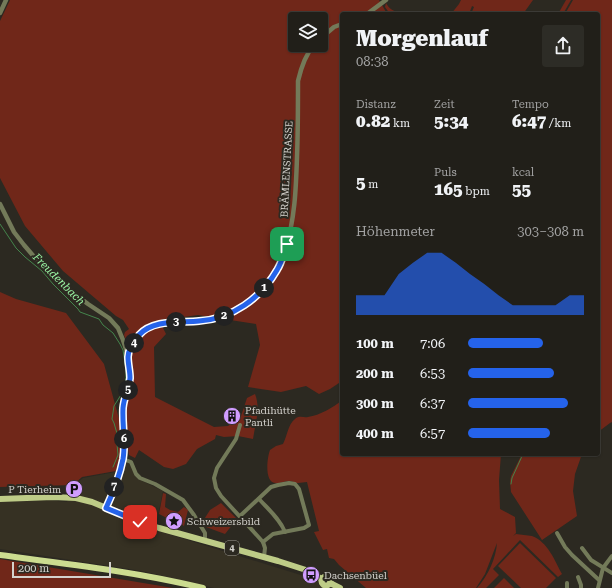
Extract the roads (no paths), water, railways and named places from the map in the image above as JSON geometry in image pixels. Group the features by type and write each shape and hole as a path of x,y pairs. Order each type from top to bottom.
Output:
{"highway":[{"path":"0,555 137,574 203,588"}],"main road":[{"name":"4","path":"0,499 53,497 76,498 92,502 153,526 306,570 322,579 321,583 326,586 340,588"}],"street":[{"path":"0,13 6,0"},
{"path":"370,12 386,0"},
{"path":"328,32 334,27 340,25"},
{"name":"BRÄMLENSTRASSE","path":"128,355 132,344 140,334 153,325 170,322 216,319 230,314 244,306 256,296 268,284 278,270 282,262 292,226 296,192 298,81 302,66 309,52"},
{"path":"0,204 14,232 36,259 67,288 109,318 118,328 123,340 128,355 130,368 130,378 123,409 125,444 123,459 106,508"},
{"path":"240,425 236,439 217,468 214,478 216,488 221,496 263,542 265,548 264,557"},
{"path":"123,459 131,462 136,474 140,478 183,500 205,534 205,541"},
{"path":"240,516 271,487 289,483 295,484 299,489 309,525 304,528 273,534 263,542"},
{"path":"258,499 277,518 283,526 284,532"},
{"path":"557,533 565,547 572,555 599,580"},
{"path":"582,548 591,560 612,573"},
{"path":"598,588 603,568 612,556"},
{"path":"578,577 581,588"},
{"path":"567,583 567,588"}],"waterway":[{"name":"Freudenbach","path":"0,224 16,248 42,271 80,312 99,319 103,325 113,333 123,350 126,378 124,390 114,406 112,419 118,437 118,455 113,467"},
{"path":"511,484 512,478 522,456"}],"place":[{"name":"Pfadihütte Pantli","path":"232,416"},
{"name":"P Tierheim","path":"74,489"},
{"name":"Schweizersbild","path":"174,521"},
{"name":"Dachsenbüel","path":"311,575"}]}
